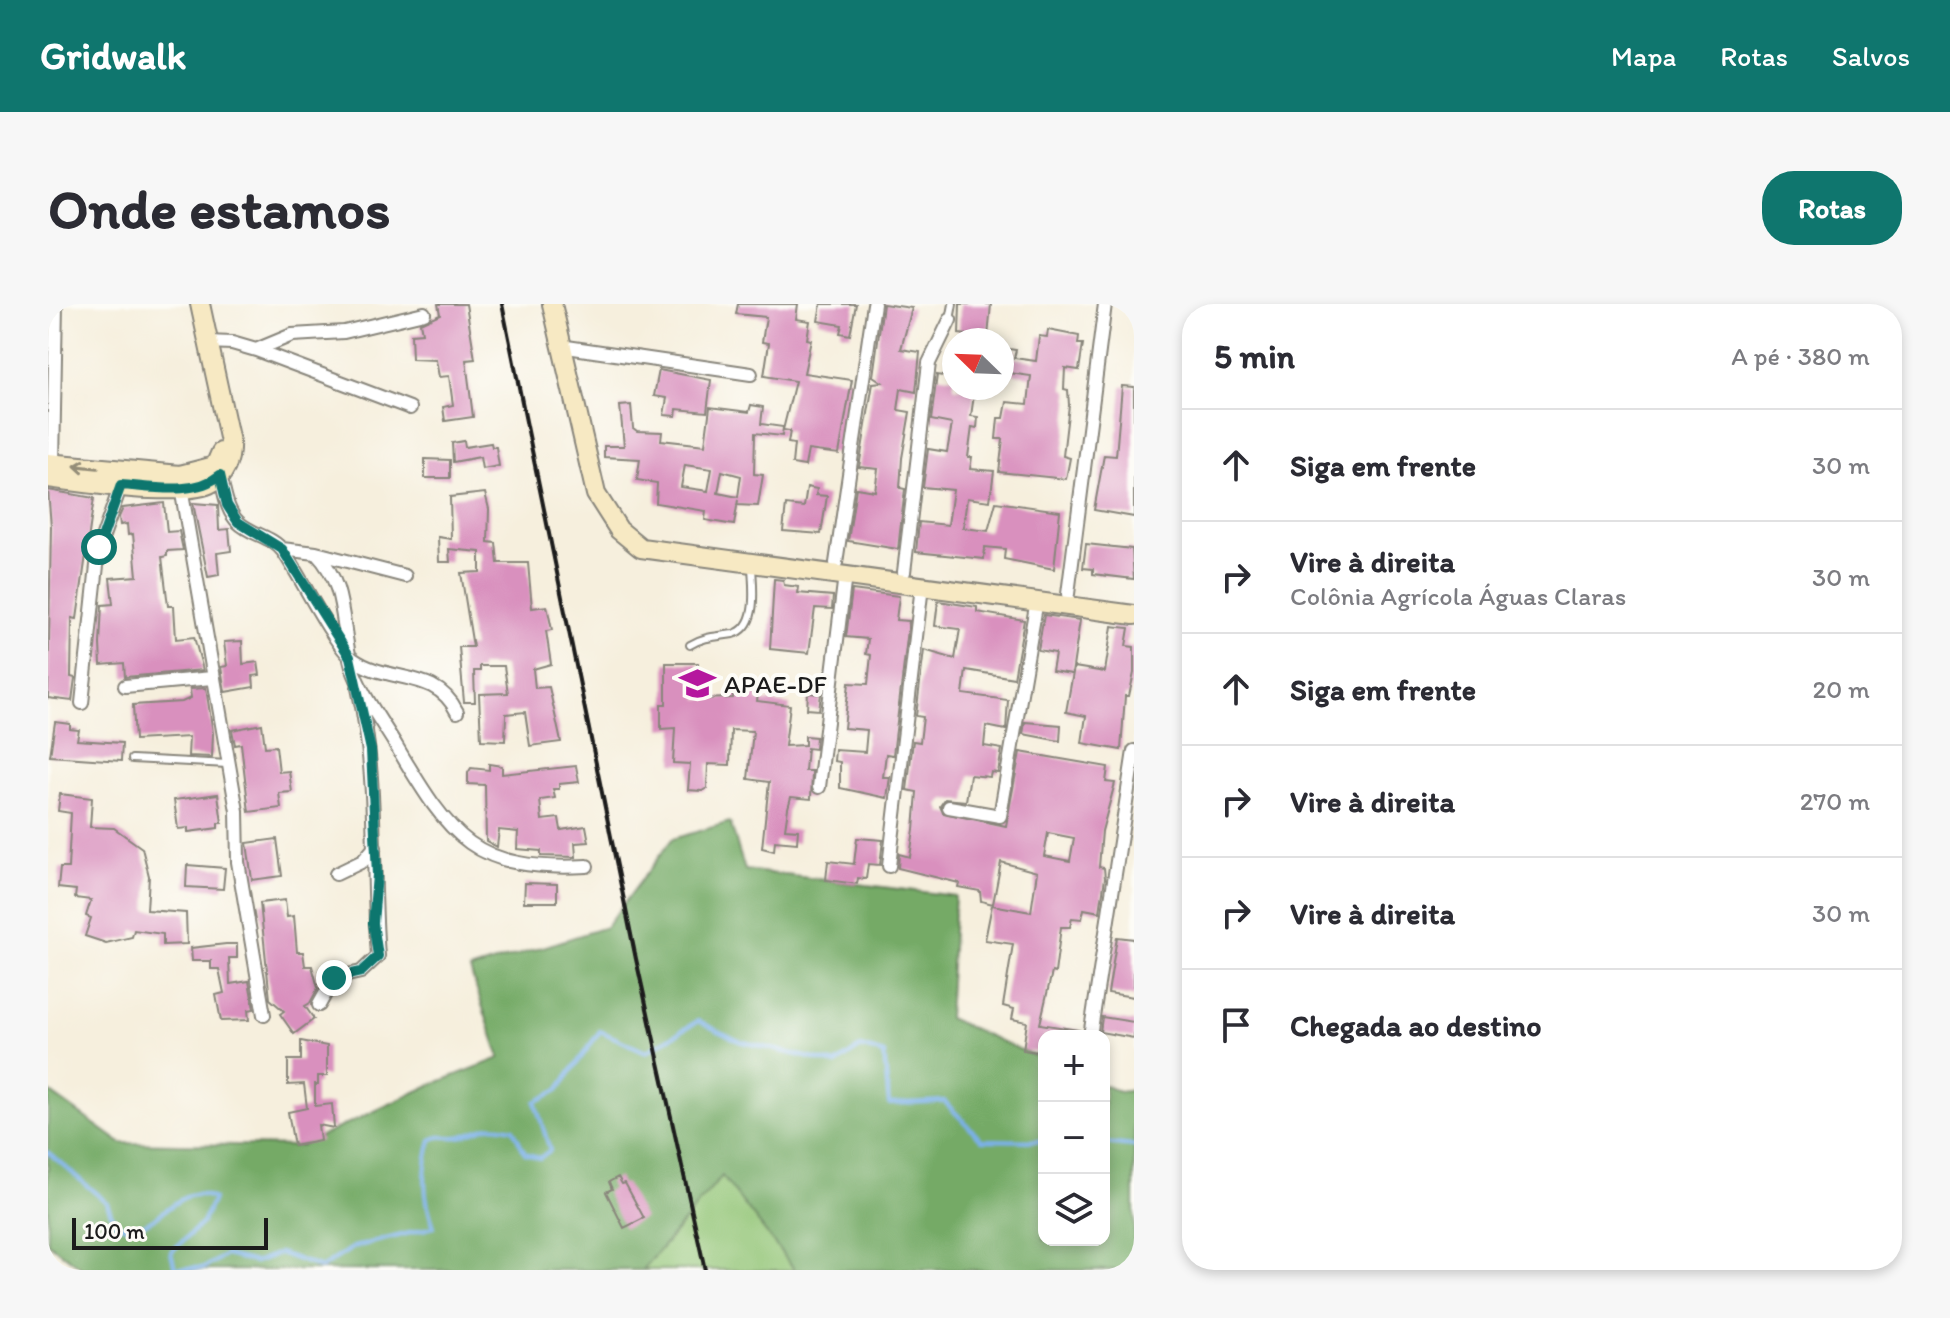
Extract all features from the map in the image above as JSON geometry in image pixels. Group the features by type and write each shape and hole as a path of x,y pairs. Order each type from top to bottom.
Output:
{"street":[{"path":"50,468 56,304"},
{"path":"50,468 210,483 231,451 200,304"},
{"path":"552,304 592,483 612,520 627,539 641,548 752,563 904,572 1134,603"},
{"path":"819,787 840,569 874,304"},
{"path":"1068,594 1105,304"},
{"path":"256,350 292,335 344,332 424,313"},
{"path":"904,572 929,363 950,320"},
{"path":"207,342 232,343 256,350 410,408"},
{"path":"560,346 751,374"},
{"path":"50,468 121,485 180,481"},
{"path":"218,470 227,505 238,522 282,549 316,553 405,576"},
{"path":"180,481 237,811 238,862 264,1015"},
{"path":"82,703 99,547 121,485"},
{"path":"612,520 645,537 840,569 922,586 1134,615"},
{"path":"282,549 350,657 374,668 431,683 451,699 457,712"},
{"path":"316,553 329,566 337,583 371,750 375,847 373,923 378,956 361,972 334,978 319,1005"},
{"path":"889,866 922,586"},
{"path":"949,807 1000,816 1037,600"},
{"path":"354,673 428,798 460,837 472,846 516,864 587,866"},
{"path":"125,686 212,678"},
{"path":"1091,1030 1134,751"},
{"path":"336,874 363,861 375,847"}],"lane":[{"path":"950,320 953,304"},
{"path":"690,645 708,637 734,634 746,626 752,610 752,563"},
{"path":"132,759 228,764"}],"green space":[{"path":"730,822 745,870 955,896 948,1018 1038,1057 1038,1246 1110,1246 1110,1088 1119,1092 1134,1090 1134,1270 795,1270 722,1176 643,1270 84,1270 48,1243 48,1091 121,1143 300,1146 428,1086 500,1058 470,970 606,927 672,839"},
{"path":"722,1175 795,1270 643,1270"}],"building":[{"path":"438,304 466,304 475,359 466,360 473,417 445,421 443,407 453,405 449,376 439,377 436,360 412,359 411,334 422,333 420,323 440,314"},
{"path":"738,304 798,304 796,319 810,321 807,339 811,340 804,373 852,380 839,454 808,450 805,466 792,464 794,444 788,443 790,431 783,430 795,381 764,376 769,343 762,342 766,317 736,314"},
{"path":"821,304 856,304 850,335 840,333 842,325 818,321"},
{"path":"883,304 912,308 901,349 920,352 916,392 901,389 898,410 910,412 902,458 900,488 905,489 898,549 848,541 856,488 875,491 878,469 859,467 873,383 882,382 873,376"},
{"path":"960,304 991,304 989,328 959,328"},
{"path":"1048,330 1079,336 1078,344 1083,344 1079,370 1065,368 1064,389 1068,390 1069,405 1063,456 1070,458 1066,479 999,472 1003,439 996,439 998,418 1004,418 1007,402 1028,404 1031,376 1014,374 1014,358 1036,361 1039,336 1047,337"},
{"path":"659,370 711,380 707,412 677,409 676,416 664,415 667,398 654,396"},
{"path":"937,375 942,376 942,400 973,400 971,416 978,417 977,428 972,427 968,457 972,457 970,469 994,471 990,501 967,498 963,528 988,531 996,502 1060,511 1054,569 1004,559 1005,549 985,547 984,559 916,552 919,522 948,525 953,490 923,487 928,449 947,452 952,424 931,420"},
{"path":"1122,386 1134,387 1134,517 1094,510 1104,455 1116,456"},
{"path":"631,405 633,428 637,431 662,432 661,440 705,445 710,407 749,412 751,405 763,407 761,424 783,427 782,436 755,433 754,474 763,475 758,506 737,505 734,525 705,520 706,511 656,503 657,483 637,480 640,459 604,457 604,446 624,446 620,406","holes":["685,465 712,469 708,491 681,487","722,471 741,476 738,497 718,493"]},
{"path":"464,441 465,447 491,443 492,447 496,447 499,466 482,469 480,457 453,462 452,443"},
{"path":"425,459 450,460 450,478 425,478"},
{"path":"807,487 817,489 816,495 827,496 821,534 783,531 786,505 804,507"},
{"path":"48,490 94,498 77,619 72,618 71,677 75,678 72,701 48,698 51,526"},
{"path":"485,493 489,509 488,542 496,543 498,563 528,563 532,608 547,606 552,630 546,631 551,664 533,669 535,688 549,687 561,742 530,746 525,712 506,714 505,741 481,740 479,694 508,693 504,666 480,666 480,671 474,671 475,702 464,702 459,647 473,647 461,573 480,572 480,552 449,549 450,562 439,562 438,537 451,539 450,497"},
{"path":"164,503 167,532 179,531 183,550 167,551 167,556 162,557 168,606 174,606 176,639 194,637 203,670 125,677 124,663 101,665 100,644 102,605 113,604 110,578 137,576 133,534 128,535 127,524 120,525 119,517 123,508"},
{"path":"193,503 218,505 219,530 229,529 231,551 217,553 219,575 208,577"},
{"path":"1086,544 1132,549 1134,579 1093,574 1093,569 1083,568"},
{"path":"774,579 783,580 784,585 799,587 798,593 833,596 832,609 815,608 809,653 770,649"},
{"path":"852,590 899,596 896,620 909,621 893,755 886,754 883,777 890,777 887,798 840,788 840,762 834,761 835,750 865,752 867,730 844,728 849,683 868,684 871,655 866,654 868,639 846,637"},
{"path":"938,601 977,607 977,612 1024,620 1014,678 966,670 963,694 1008,700 1006,730 986,726 984,746 1002,749 998,773 991,772 990,777 970,775 966,801 945,799 940,806 943,813 1006,826 1020,752 1108,767 1106,782 1115,783 1102,831 1099,867 1104,868 1105,878 1100,912 1084,909 1082,919 1072,918 1070,927 1061,927 1055,973 1052,972 1040,1024 1079,1030 1038,1030 1037,1052 1023,1050 1027,1022 1012,1019 1014,1009 1003,1006 1013,944 985,940 992,905 1031,912 1037,872 1001,862 993,904 981,901 980,891 958,887 959,883 898,868 899,854 910,857 914,830 917,792 907,790 913,741 920,742 923,717 916,716 924,650 955,659 960,629 935,626","holes":["1048,833 1074,838 1070,861 1044,856"]},
{"path":"1044,615 1080,620 1072,674 1052,671 1055,653 1038,650"},
{"path":"1112,626 1129,628 1126,646 1134,647 1134,673 1129,696 1125,696 1121,750 1082,743 1086,716 1066,712 1074,667 1105,672"},
{"path":"242,641 243,664 258,662 260,675 253,676 254,687 225,692 221,667 227,666 224,642"},
{"path":"666,663 698,663 698,699 733,698 733,688 759,689 757,701 790,705 785,746 805,745 805,736 816,737 815,749 807,748 805,771 812,771 811,799 791,797 788,808 785,829 798,830 797,843 775,841 774,851 762,848 769,782 748,779 753,731 731,730 730,765 708,764 707,788 702,791 688,790 690,764 673,763 675,728 661,729 661,704 666,704"},
{"path":"206,688 213,733 212,757 188,756 189,737 135,740 133,705 182,702 191,698 190,689"},
{"path":"808,693 821,694 819,710 807,709"},
{"path":"55,722 70,724 70,729 79,730 77,740 122,743 121,761 50,756"},
{"path":"1025,722 1061,725 1060,741 1023,734"},
{"path":"262,724 265,747 276,746 279,772 289,771 292,792 279,793 281,808 249,812 241,744 235,745 232,730"},
{"path":"489,764 502,766 502,774 576,766 579,782 559,784 559,789 553,789 555,798 540,800 542,820 559,818 561,830 586,826 589,842 575,843 576,857 541,856 541,851 517,849 518,832 499,830 497,847 486,841 485,785 468,784 468,773 471,768 489,770"},
{"path":"60,794 92,798 90,827 114,828 142,848 149,876 147,910 186,913 187,944 163,945 163,934 134,930 132,937 106,943 85,936 91,918 86,916 91,900 75,898 76,890 58,888 60,868 68,868 71,813 58,811"},
{"path":"218,794 222,823 218,823 218,828 188,832 188,828 178,829 174,800"},
{"path":"857,838 883,840 880,865 868,864 866,879 858,878 857,884 826,880 828,861 854,864"},
{"path":"277,839 282,876 252,880 247,843"},
{"path":"187,865 225,868 223,889 186,887"},
{"path":"525,883 557,884 557,902 524,902"},
{"path":"285,900 287,917 294,916 297,952 303,952 305,966 312,966 318,988 305,1006 314,1019 294,1034 280,1014 284,1011 270,999 260,903"},
{"path":"1117,937 1134,939 1134,997 1108,993"},
{"path":"237,944 237,958 229,958 230,984 249,981 254,1009 248,1010 249,1020 221,1021 216,995 224,993 219,969 211,969 211,961 192,961 191,948"},
{"path":"1102,1017 1134,1022 1134,1038 1110,1034 1110,1030 1100,1030"},
{"path":"301,1041 327,1046 327,1076 318,1076 315,1106 332,1104 334,1128 318,1125 320,1141 294,1146 288,1112 307,1108 304,1084 288,1085 288,1060 301,1060"},
{"path":"618,1177 622,1184 625,1183 644,1218 624,1228 606,1192 612,1189 609,1182"}],"waterway":[{"path":"48,1152 107,1203 115,1223 129,1227 154,1219 187,1197 199,1195 213,1199 202,1223 171,1252 175,1268 204,1268 226,1255 255,1262 280,1253 321,1268 354,1247 434,1227 425,1184 431,1140 459,1137 486,1127 504,1127 513,1129 525,1153 540,1158 550,1150 535,1102 558,1090 600,1031 646,1052 698,1021 739,1041 836,1064 861,1047 884,1054 889,1104 944,1101 982,1140 1038,1141"},
{"path":"1110,1144 1134,1146"}],"railway":[{"path":"502,304 636,959 705,1270"}],"place":[{"name":"APAE-DF","path":"698,684"}],"route":[{"path":"99,547 121,485 180,488 210,483 220,475 227,505 238,522 282,549 350,657 371,750 377,875 373,923 378,956 361,972 334,978"}]}
